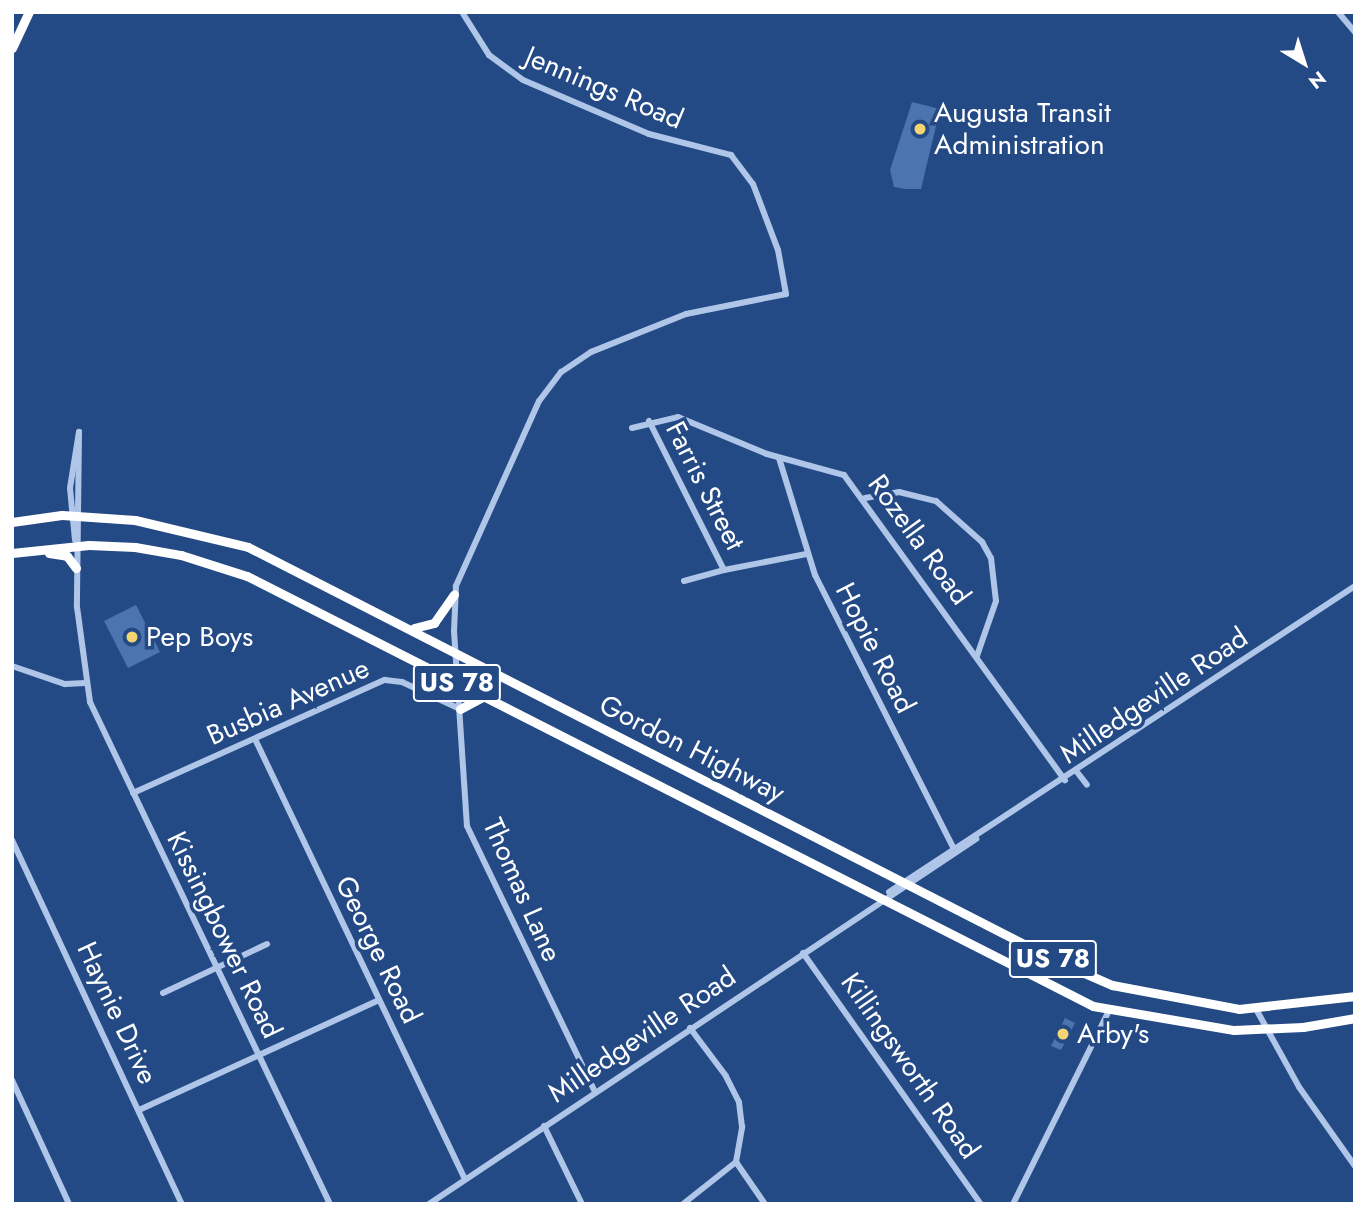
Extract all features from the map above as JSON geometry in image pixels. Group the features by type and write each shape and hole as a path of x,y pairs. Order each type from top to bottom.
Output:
{"highway":[{"path":"12,48 29,12"},
{"name":"Gordon Highway","path":"12,522 76,516 160,523 237,543 405,625 906,884 1112,985 1170,999 1256,1009 1355,996"},
{"name":"Gordon Highway","path":"12,554 76,546 135,547 214,564 459,684 1060,993 1110,1009 1187,1026 1267,1030 1355,1018"},
{"path":"12,554 58,552 76,568"},
{"path":"405,625 430,625 454,594"},
{"path":"460,709 484,697"}],"street":[{"name":"Jennings Road","path":"454,594 539,401 561,372 591,352 686,314 786,295 771,230 752,181 735,159 649,134 523,80 489,55 462,12"},
{"path":"1338,12 1355,32"},
{"name":"Rozella Road","path":"632,428 649,421 678,416 779,458 838,471 865,498 1065,779"},
{"name":"Farris Street","path":"649,421 724,570"},
{"name":"Kissingbower Road","path":"76,516 72,471 74,442 79,432 83,442 76,516 76,568 85,683 133,793 330,1204"},
{"name":"Hopie Road","path":"779,458 806,554 954,849"},
{"path":"865,498 899,492 936,501 982,542 994,573 996,601 977,656"},
{"name":"Farris Street","path":"684,581 806,554"},
{"name":"Milledgeville Road","path":"429,1204 594,1090 1355,586"},
{"name":"Thomas Lane","path":"454,594 467,826 594,1090"},
{"path":"12,666 65,684 85,683"},
{"name":"Busbia Avenue","path":"133,793 385,681 402,682 460,709"},
{"name":"George Road","path":"255,739 465,1179"},
{"path":"1077,772 1087,786"},
{"name":"Milledgeville Road","path":"906,884 954,849 976,839"},
{"name":"Haynie Drive","path":"12,840 182,1204"},
{"path":"163,993 267,944"},
{"name":"Killingsworth Road","path":"803,953 981,1204"},
{"path":"139,1110 379,1000"},
{"path":"1013,1204 1110,1009"},
{"path":"1256,1009 1355,1166"},
{"path":"690,1028 739,1102 736,1162 765,1204"},
{"path":"12,1080 69,1204"},
{"path":"544,1126 582,1204"},
{"path":"683,1204 736,1162"}],"building":[{"name":"Augusta Transit Administration","path":"912,102 940,109 921,189 894,187 890,170"},
{"name":"Pep Boys","path":"136,605 160,652 128,668 104,621"},
{"name":"Arby's","path":"1065,1018 1075,1023 1061,1050 1051,1046"}],"place":[{"name":"Augusta Transit Administration","path":"920,129"},
{"name":"Pep Boys","path":"132,637"},
{"name":"Arby's","path":"1063,1034"}]}
